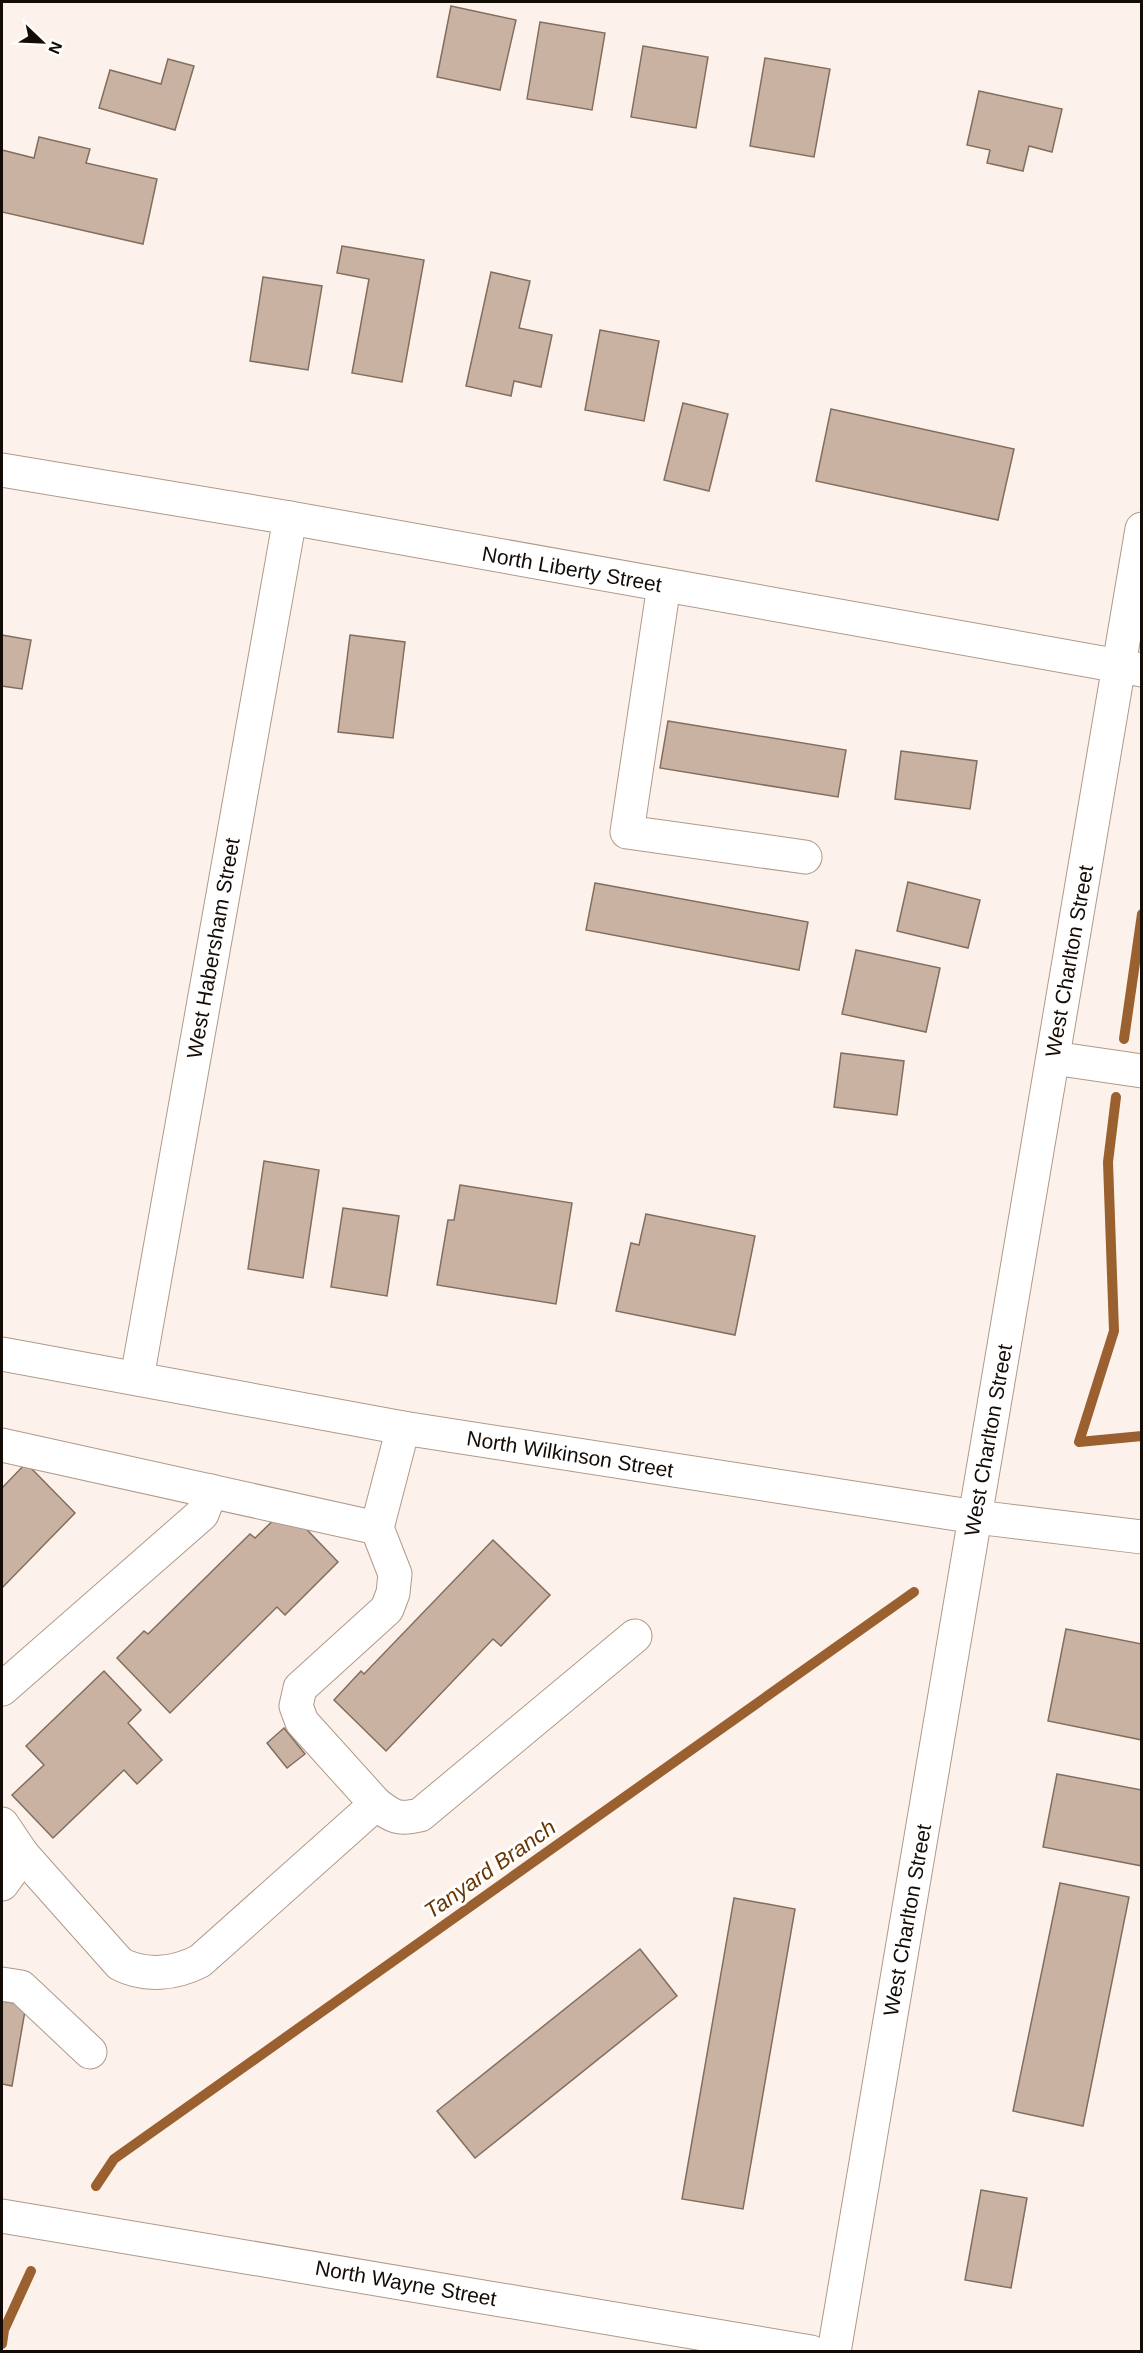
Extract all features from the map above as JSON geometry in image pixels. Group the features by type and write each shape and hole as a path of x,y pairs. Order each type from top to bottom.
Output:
{"street":[{"name":"North Liberty Street","path":"2,470 290,518 1130,668"},
{"name":"West Habersham Street","path":"137,1378 290,518"},
{"name":"West Charlton Street","path":"834,2352 1053,1058 1130,668 1142,529"},
{"path":"664,585 627,832 805,857"},
{"path":"1053,1058 1142,1071"},
{"name":"North Wilkinson Street","path":"2,1354 403,1428 975,1517 1142,1537"},
{"path":"403,1428 377,1528 395,1574 393,1593 387,1609 300,1688 296,1706 302,1722 376,1804 391,1816 405,1818 420,1815 635,1636"},
{"path":"2,1445 377,1528"},
{"path":"2,1689 202,1514 211,1491"},
{"path":"2,1824 23,1855 120,1964 133,1971 148,1973 186,1968 200,1961 376,1804"},
{"path":"2,1884 23,1855"},
{"path":"2,1984 21,1987 90,2052"},
{"name":"North Wayne Street","path":"2,2216 811,2352"}],"building":[{"path":"451,6 516,20 500,90 437,77"},
{"path":"540,22 605,33 592,110 527,99"},
{"path":"643,46 708,57 696,128 631,117"},
{"path":"765,58 830,69 814,157 750,146"},
{"path":"168,59 194,66 175,130 99,108 110,70 161,84"},
{"path":"979,91 1062,109 1052,152 1029,146 1023,171 987,163 990,150 967,145"},
{"path":"39,137 90,149 86,163 157,179 143,244 2,212 2,150 34,158"},
{"path":"342,246 424,260 402,382 352,373 369,279 337,273"},
{"path":"491,272 530,281 519,328 552,335 541,387 514,381 511,396 466,386"},
{"path":"263,277 322,286 308,370 250,361"},
{"path":"600,330 659,341 644,421 585,410"},
{"path":"683,403 728,414 709,491 664,480"},
{"path":"831,409 1014,449 998,520 816,481"},
{"path":"2,635 31,640 22,689 2,686"},
{"path":"350,635 405,642 393,738 338,732"},
{"path":"668,721 846,750 838,797 660,768"},
{"path":"901,751 977,761 970,809 895,799"},
{"path":"908,882 980,900 968,948 897,931"},
{"path":"595,883 808,922 799,970 586,930"},
{"path":"856,950 940,968 926,1032 842,1014"},
{"path":"841,1053 904,1061 897,1115 834,1107"},
{"path":"264,1161 319,1170 303,1278 248,1269"},
{"path":"460,1185 572,1203 556,1304 437,1285 448,1220 454,1220"},
{"path":"343,1208 399,1216 387,1296 331,1287"},
{"path":"646,1214 755,1236 735,1335 616,1311 631,1243 639,1245"},
{"path":"26,1463 75,1513 2,1588 2,1488"},
{"path":"286,1508 338,1562 285,1615 277,1607 170,1713 117,1658 144,1631 148,1634 250,1534 255,1538"},
{"path":"493,1540 550,1595 501,1646 493,1639 386,1751 334,1700 361,1671 364,1674"},
{"path":"1066,1629 1142,1644 1142,1740 1048,1721"},
{"path":"104,1671 141,1710 128,1723 162,1760 137,1784 124,1770 53,1838 12,1795 44,1765 26,1746"},
{"path":"284,1728 305,1754 287,1768 267,1743"},
{"path":"1057,1774 1142,1790 1142,1866 1043,1847"},
{"path":"1060,1883 1129,1897 1083,2126 1013,2111"},
{"path":"734,1898 795,1909 743,2209 682,2199"},
{"path":"640,1949 677,1996 475,2158 437,2111"},
{"path":"2,2001 26,2005 12,2086 2,2084"},
{"path":"981,2190 1027,2198 1011,2288 965,2280"}],"waterway":[{"path":"1124,1039 1142,914"},
{"path":"1116,1097 1108,1162 1114,1331 1079,1442 1142,1436"},
{"name":"Tanyard Branch","path":"96,2186 114,2159 914,1592"},
{"name":"Tanyard Branch","path":"2,2344 4,2330 31,2271"}]}
